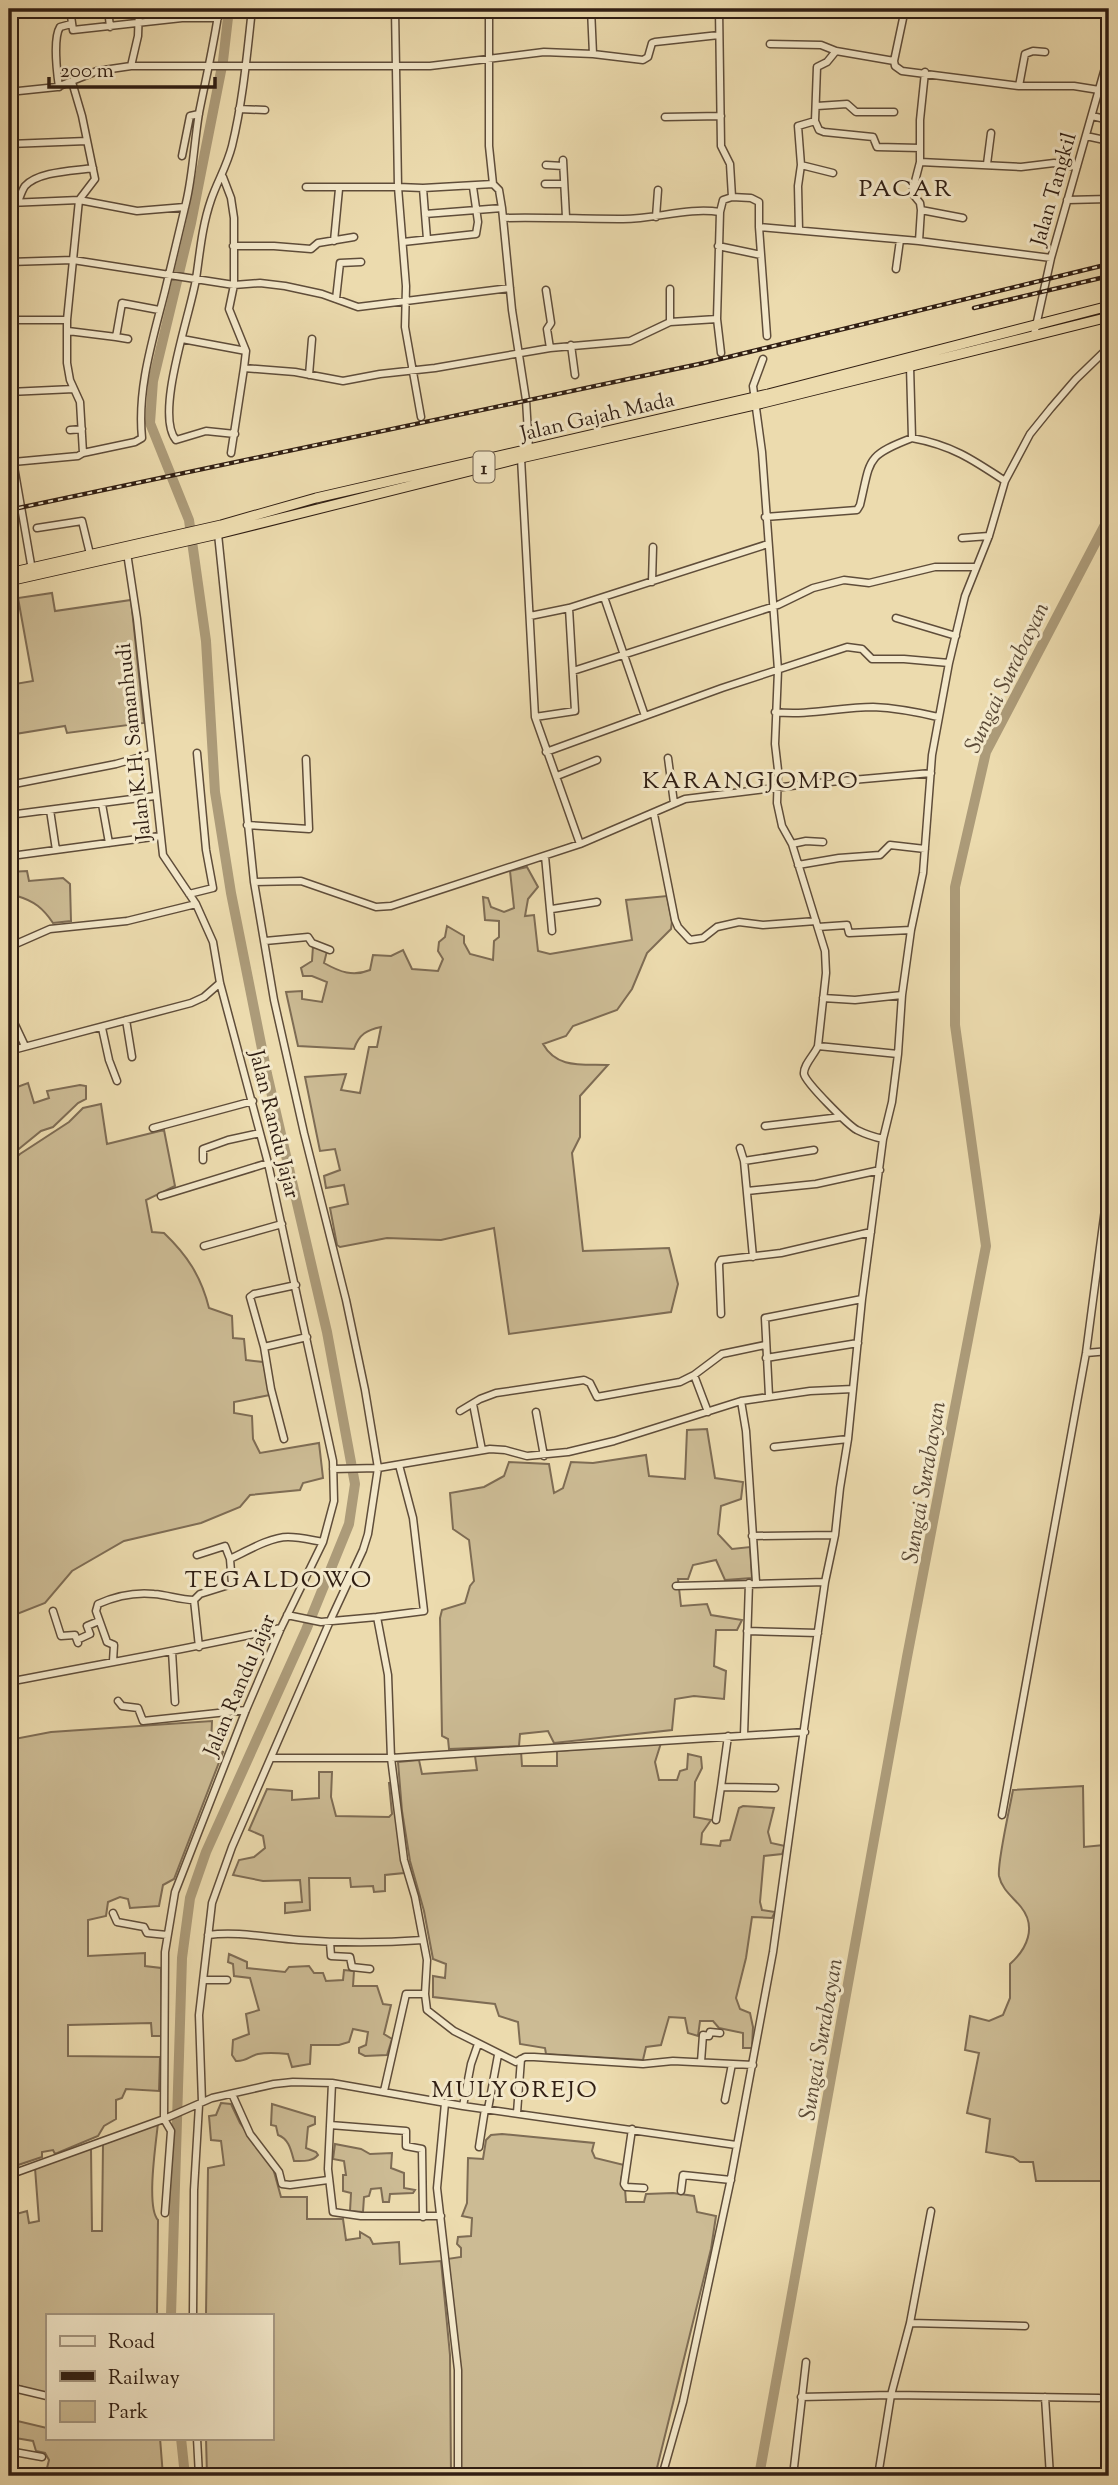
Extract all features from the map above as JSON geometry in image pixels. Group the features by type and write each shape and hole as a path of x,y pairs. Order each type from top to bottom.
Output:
{"highway":[{"name":"Jalan Gajah Mada","path":"205,533 218,534 521,458 910,366 1109,306"},
{"name":"Jalan Gajah Mada","path":"9,581 32,571 90,554 205,533 316,498 761,400 1035,330 1109,317"},
{"name":"Jalan Gajah Mada","path":"9,573 127,553 180,538"}],"street":[{"path":"70,9 73,30 182,18 218,19"},
{"path":"108,9 110,27"},
{"path":"131,66 137,44 139,9"},
{"path":"182,9 182,18"},
{"path":"13,462 78,456 142,438 140,409 159,310 185,207 199,114 212,65 219,9"},
{"path":"234,434 206,431 179,439 173,438 169,422 169,398 196,279 203,230 211,200 223,177 232,146 246,66 252,9"},
{"path":"395,9 398,187 403,242 405,327 421,417"},
{"path":"489,9 489,146 493,184 499,190 502,208 518,353 526,400 529,449"},
{"path":"591,9 593,54"},
{"path":"719,9 721,146 729,161 732,197"},
{"path":"905,9 894,61 895,66 902,71 1019,86 1073,86 1099,90"},
{"path":"59,87 56,62 57,31 60,27 71,24"},
{"path":"9,92 45,90 97,71 131,66 430,66 538,52 593,54 643,60 648,57 654,41 719,35"},
{"path":"770,44 821,45 836,51 894,61"},
{"path":"836,51 830,60 817,67 815,121 819,130 873,137 877,147 920,148"},
{"path":"1019,86 1025,54 1033,51 1045,52"},
{"name":"Jalan Tangkil","path":"1035,330 1051,258 1109,54"},
{"path":"919,241 920,203 912,193 920,162 920,120 925,72"},
{"path":"72,82 94,182 79,200 67,320 67,363 80,402 83,453"},
{"path":"817,106 847,104 856,112 894,112"},
{"path":"239,109 265,110"},
{"path":"182,156 190,116 199,114"},
{"path":"665,117 720,116"},
{"path":"1092,116 1109,120"},
{"path":"799,230 798,178 801,165 798,126 815,121"},
{"path":"987,164 991,132"},
{"path":"1086,136 1109,141"},
{"path":"9,144 87,141"},
{"path":"920,162 1021,167 1054,163 1077,167"},
{"path":"546,165 562,163 566,217"},
{"path":"801,165 833,173"},
{"path":"18,202 23,189 34,181 58,172 93,168"},
{"path":"223,177 234,214 234,285 229,309 246,351 231,453"},
{"path":"306,187 424,188 493,184"},
{"path":"545,184 563,184"},
{"path":"403,242 476,234 473,187"},
{"path":"424,188 427,239"},
{"path":"334,241 339,189"},
{"path":"656,217 658,190"},
{"path":"721,353 717,319 720,212 723,200 732,197 751,198 759,202 767,336"},
{"path":"1067,200 1109,199"},
{"path":"9,203 79,200 137,211 185,207"},
{"path":"425,214 502,208"},
{"path":"503,218 656,217 699,210 720,212"},
{"path":"921,210 963,218"},
{"path":"762,227 919,241 1051,258"},
{"path":"233,246 312,249 318,243 355,237"},
{"path":"896,269 900,240"},
{"path":"718,246 761,255"},
{"path":"9,262 73,260 234,285 260,283 285,286 358,307 510,288"},
{"path":"336,299 340,263 361,262"},
{"path":"670,289 670,322"},
{"path":"546,290 551,323 547,329 550,348"},
{"path":"116,337 122,303 159,310"},
{"path":"244,368 343,381 571,345 630,341 670,322 717,319"},
{"path":"9,320 67,320"},
{"path":"68,331 128,339"},
{"path":"182,339 246,351"},
{"path":"309,375 313,339"},
{"path":"571,345 575,375"},
{"path":"662,2476 683,2402 731,2180 773,1952 802,1732 846,1439 859,1299 883,1139 892,1102 911,930 923,873 937,717 965,596 989,536 1005,481 1031,434 1051,408 1109,347"},
{"path":"763,359 753,386 761,400 762,452 769,517 768,544 778,605 781,669 775,744 778,813 792,844 825,951 818,1046 805,1066 805,1077 841,1117 857,1130 883,1139"},
{"path":"910,366 912,438"},
{"path":"9,392 74,389"},
{"path":"70,430 82,429"},
{"path":"9,438 32,571"},
{"path":"769,517 857,510 870,462 883,449 912,438 932,441 956,450 1005,481"},
{"path":"521,458 535,718 580,844"},
{"path":"9,504 20,502"},
{"path":"37,528 82,521 90,554"},
{"path":"193,2314 199,2015 212,1903 222,1871 326,1622 363,1550 370,1524 375,1468 348,1312 274,1000 270,939 254,882 218,534"},
{"path":"962,538 989,536"},
{"path":"530,616 569,608 768,544"},
{"path":"652,582 653,547"},
{"name":"Jalan K.H. Samanhudi","path":"127,553 165,860 196,904 213,942 220,983"},
{"path":"573,671 778,605 813,589 844,580 869,583 935,567 976,567"},
{"path":"604,597 645,716"},
{"path":"535,718 575,711 569,608"},
{"path":"897,618 956,636"},
{"path":"546,752 847,647 862,649 872,659 949,663"},
{"path":"778,713 873,707 937,717"},
{"path":"189,894 213,888 206,850 197,753"},
{"path":"9,785 116,764 151,754"},
{"path":"668,758 674,803"},
{"path":"247,825 309,829 306,759"},
{"path":"557,776 597,760"},
{"path":"254,882 301,881 353,901 385,907 580,844 685,799 931,773"},
{"path":"9,815 155,796"},
{"path":"102,804 109,843"},
{"path":"50,810 56,850"},
{"path":"654,814 675,920 690,940 703,938 717,927 739,922 763,925 847,925 849,933 911,930"},
{"path":"11,856 160,836"},
{"path":"792,844 806,841 824,842"},
{"path":"798,865 880,855 890,845 925,849"},
{"path":"545,856 552,931"},
{"path":"552,909 597,902"},
{"path":"9,947 50,929 127,921 196,904"},
{"path":"270,939 309,937 312,943 330,950"},
{"path":"9,1051 191,1003 204,997 220,983"},
{"name":"Jalan Randu Jajar","path":"165,2213 171,2141 165,2118 164,1935 175,1892 246,1710 281,1628 323,1542 334,1501 336,1469 220,983"},
{"path":"823,998 855,1000 902,995"},
{"path":"9,1012 25,1046"},
{"path":"126,1020 132,1057"},
{"path":"102,1028 117,1081"},
{"path":"818,1046 898,1055"},
{"path":"153,1128 248,1103"},
{"path":"765,1126 841,1117"},
{"path":"203,1160 202,1149 256,1134"},
{"path":"740,1148 744,1161 753,1257"},
{"path":"744,1161 814,1150"},
{"path":"161,1195 263,1164"},
{"path":"747,1191 816,1184 880,1170"},
{"path":"1002,1815 1086,1353 1109,1179"},
{"path":"204,1246 277,1225"},
{"path":"721,1314 719,1262 723,1259 782,1253 871,1232"},
{"path":"1100,1250 1109,1250"},
{"path":"284,1439 250,1296 292,1286"},
{"path":"769,1396 765,1318 859,1299"},
{"path":"264,1347 304,1338"},
{"path":"766,1358 855,1343"},
{"path":"460,1411 496,1393 584,1381 590,1383 597,1397 680,1382 722,1354 765,1345"},
{"path":"1086,1353 1109,1351"},
{"path":"694,1375 708,1412"},
{"path":"336,1469 399,1465 482,1450 505,1450 521,1456 544,1456 614,1441 741,1401 851,1389"},
{"path":"741,1401 746,1431 753,1583 747,1631 744,1735"},
{"path":"473,1404 482,1450"},
{"path":"536,1412 544,1456"},
{"path":"774,1447 846,1439"},
{"path":"288,1615 326,1622 424,1611 413,1518 399,1465"},
{"path":"752,1536 832,1535"},
{"path":"230,1559 275,1539 290,1537 323,1542"},
{"path":"113,1661 114,1645 107,1642 99,1621 97,1605 118,1596 152,1594 174,1600 194,1600 200,1594 232,1584 230,1559 225,1546 197,1555"},
{"path":"676,1586 825,1582"},
{"path":"194,1600 199,1647"},
{"path":"53,1611 61,1636 75,1635 77,1641 89,1635 87,1626 99,1621"},
{"path":"377,1617 388,1675 391,1758 404,1860 414,1892 427,1960 427,2010 433,2017 478,2044 514,2062 528,2057 643,2064 673,2061 753,2065"},
{"path":"9,1682 199,1647 281,1628"},
{"path":"747,1631 818,1633"},
{"path":"172,1651 175,1702"},
{"path":"117,1700 122,1706 138,1708 143,1721 246,1710"},
{"path":"271,1758 391,1758 802,1732"},
{"path":"716,1820 728,1736"},
{"path":"721,1787 775,1788"},
{"path":"113,1913 117,1922 144,1927 147,1933 164,1935"},
{"path":"208,1936 246,1934 330,1942 423,1940"},
{"path":"330,1942 331,1956 349,1957 352,1967 370,1969"},
{"path":"203,1980 227,1980"},
{"path":"384,2091 406,1994 425,1994"},
{"path":"701,2062 703,2035 709,2036 710,2032 720,2033"},
{"path":"463,2106 471,2064 478,2044"},
{"path":"479,2147 498,2054"},
{"path":"517,2113 521,2059"},
{"path":"724,2100 732,2064"},
{"path":"9,2175 199,2105 274,2084 332,2083 463,2106 736,2145"},
{"path":"332,2083 328,2180 331,2209 335,2214 441,2216"},
{"path":"232,2094 250,2134 279,2172 282,2184 328,2180"},
{"path":"445,2103 437,2189 458,2370 458,2476"},
{"path":"330,2125 406,2131 406,2146 422,2149 423,2217"},
{"path":"632,2129 624,2184 626,2187 644,2188"},
{"path":"681,2191 683,2175 731,2180"},
{"path":"878,2476 891,2395 910,2323 931,2211"},
{"path":"910,2323 1025,2326"},
{"path":"793,2476 806,2362"},
{"path":"9,2387 46,2396"},
{"path":"802,2397 891,2395 1099,2398"},
{"path":"1045,2397 1050,2476"},
{"path":"197,2440 199,2476"},
{"path":"9,2451 42,2457"},
{"path":"1027,2476 1109,2474"}],"green space":[{"path":"52,593 55,611 131,600 144,723 67,733 65,726 9,735 9,685 33,681 18,598"},
{"path":"527,867 538,887 528,899 525,916 534,915 538,951 550,954 632,940 626,900 667,896 671,929 647,953 632,989 617,1010 573,1026 566,1036 543,1044 555,1058 571,1064 608,1065 580,1096 580,1137 572,1153 583,1251 669,1248 678,1284 671,1312 509,1334 494,1228 441,1240 387,1238 340,1247 337,1245 330,1208 348,1204 344,1185 326,1188 324,1176 340,1170 335,1149 320,1151 305,1077 346,1074 341,1090 360,1093 369,1047 377,1047 381,1027 364,1034 354,1049 298,1046 286,992 302,991 302,999 322,1002 327,982 312,976 303,976 301,968 312,961 313,946 327,951 324,963 347,973 370,970 373,955 391,956 403,950 412,969 438,971 443,959 438,951 439,942 445,937 447,926 464,936 464,943 470,954 493,960 494,941 499,937 499,921 485,920 483,897 488,898 491,907 504,912 514,908 510,871"},
{"path":"27,871 29,881 63,878 70,884 71,921 53,923 42,909 28,900 17,896 9,900 9,872"},
{"path":"28,1083 34,1103 49,1098 47,1091 80,1085 86,1086 86,1099 78,1103 53,1127 41,1131 9,1157 9,1090"},
{"path":"101,1104 107,1144 164,1130 175,1186 146,1200 152,1232 164,1233 180,1249 202,1286 209,1308 232,1316 233,1338 244,1339 246,1360 263,1362 270,1395 234,1402 234,1413 252,1416 253,1439 260,1453 319,1443 323,1478 303,1483 300,1490 250,1495 240,1507 201,1523 124,1541 72,1571 45,1603 17,1614 9,1613 9,1164 69,1122 83,1108"},
{"path":"707,1429 715,1478 743,1482 741,1499 721,1506 718,1534 732,1549 750,1547 752,1578 725,1580 716,1560 693,1565 688,1579 678,1579 681,1606 707,1604 711,1615 742,1620 737,1630 716,1630 714,1666 726,1671 724,1699 694,1696 675,1699 672,1730 554,1743 548,1731 520,1734 519,1746 449,1749 448,1739 442,1736 440,1618 442,1610 465,1603 474,1581 469,1540 453,1529 450,1493 484,1487 504,1476 509,1462 549,1464 554,1493 563,1488 571,1462 593,1463 646,1455 649,1476 685,1479 687,1430"},
{"path":"212,1721 211,1746 223,1752 174,1879 163,1885 159,1906 130,1908 128,1899 120,1897 108,1902 106,1916 88,1920 88,1956 145,1953 145,1966 161,1968 162,2036 152,2036 151,2023 68,2025 68,2056 160,2057 159,2091 126,2089 122,2098 116,2100 116,2119 104,2126 98,2136 55,2154 53,2150 42,2152 42,2157 9,2168 9,1740 51,1732"},
{"path":"661,1743 655,1762 659,1780 677,1780 680,1771 687,1769 688,1754 701,1757 702,1768 695,1782 694,1817 711,1820 702,1833 701,1844 720,1846 721,1841 730,1840 739,1808 743,1806 774,1808 768,1832 771,1843 785,1846 782,1854 764,1856 760,1902 762,1910 775,1912 772,1918 752,1917 736,1998 740,2009 750,2013 753,2027 752,2048 743,2048 743,2033 719,2028 713,2021 700,2021 698,2036 688,2033 685,2018 669,2017 661,2045 646,2047 643,2060 546,2054 545,2048 520,2044 518,2022 499,2016 495,2004 433,1997 433,1976 445,1978 446,1964 433,1959 424,1911 410,1861 398,1762 419,1760 422,1774 477,1770 475,1756 521,1751 522,1766 557,1766 557,1751"},
{"path":"319,1772 332,1772 331,1797 336,1816 389,1817 392,1814 389,1783 393,1783 404,1873 385,1875 385,1891 374,1892 373,1886 351,1887 350,1878 309,1878 310,1910 285,1913 285,1903 302,1902 300,1880 263,1881 233,1875 239,1860 254,1857 265,1848 263,1836 249,1830 267,1789 292,1791 292,1800 319,1798"},
{"path":"1083,1786 1084,1847 1104,1845 1109,1830 1109,2181 1036,2181 1033,2162 1020,2162 1013,2157 986,2152 990,2119 967,2113 979,2053 965,2050 970,2016 989,2021 1003,2015 1010,1998 1010,1964 1021,1952 1028,1937 1026,1915 1005,1889 999,1876 1013,1790"},
{"path":"229,1954 247,1962 247,1968 285,1972 289,1967 309,1966 314,1973 323,1973 326,1981 343,1980 344,1970 354,1971 353,1986 377,1986 383,2004 391,2005 384,2034 392,2039 387,2055 365,2056 359,2053 359,2048 366,2045 368,2032 353,2029 349,2042 339,2045 311,2045 310,2064 292,2067 288,2054 273,2053 258,2054 236,2061 232,2055 233,2040 249,2034 246,2014 259,2010 250,1978 234,1976 233,1964 228,1962"},
{"path":"221,2103 231,2104 240,2123 273,2168 281,2197 307,2197 307,2219 343,2219 346,2240 360,2238 360,2232 370,2238 373,2244 399,2242 400,2264 441,2261 450,2355 451,2476 207,2476 206,2440 273,2440 273,2314 206,2314 208,2168 224,2165 221,2141 211,2140 209,2116 216,2115"},
{"path":"272,2104 315,2117 315,2124 308,2127 306,2148 316,2152 316,2157 307,2161 294,2161 287,2142 278,2135 276,2126 271,2125"},
{"path":"158,2123 152,2189 154,2213 158,2220 157,2314 46,2314 46,2394 9,2383 9,2216 27,2211 29,2223 39,2221 35,2168 91,2148 92,2231 102,2231 103,2144"},
{"path":"491,2135 594,2143 592,2151 595,2158 624,2165 621,2180 626,2202 644,2202 646,2194 673,2193 694,2196 697,2212 716,2216 711,2249 655,2476 459,2476 460,2369 447,2259 461,2257 458,2237 471,2236 472,2218 462,2216 467,2203 468,2158 483,2159 486,2140"},
{"path":"335,2144 361,2149 370,2154 392,2153 391,2168 404,2173 404,2188 415,2190 413,2193 390,2194 389,2202 383,2202 381,2188 371,2189 369,2196 364,2197 363,2212 350,2211 351,2193 343,2191 343,2175 346,2175 344,2161 333,2159"},
{"path":"9,2419 46,2428 46,2440 160,2440 163,2476 45,2476 49,2460 45,2453 36,2451 33,2441 9,2437"}],"waterway":[{"path":"171,2314 182,1958 190,1898 206,1852 306,1630 349,1524 355,1484 327,1332 267,1074 231,893 215,792 206,641 189,520 150,423 153,381 191,223 223,61 229,9"},
{"name":"Sungai Surabayan","path":"759,2476 907,1657 986,1246 955,1025 955,887 986,752 1109,517"},
{"path":"181,2440 185,2476"}],"railway":[{"path":"9,510 704,363 1109,264"},
{"path":"974,308 1109,276"}],"district":[{"name":"PACAR","path":"906,188"},
{"name":"KARANGJOMPO","path":"751,780"},
{"name":"TEGALDOWO","path":"279,1579"},
{"name":"MULYOREJO","path":"515,2089"}]}
